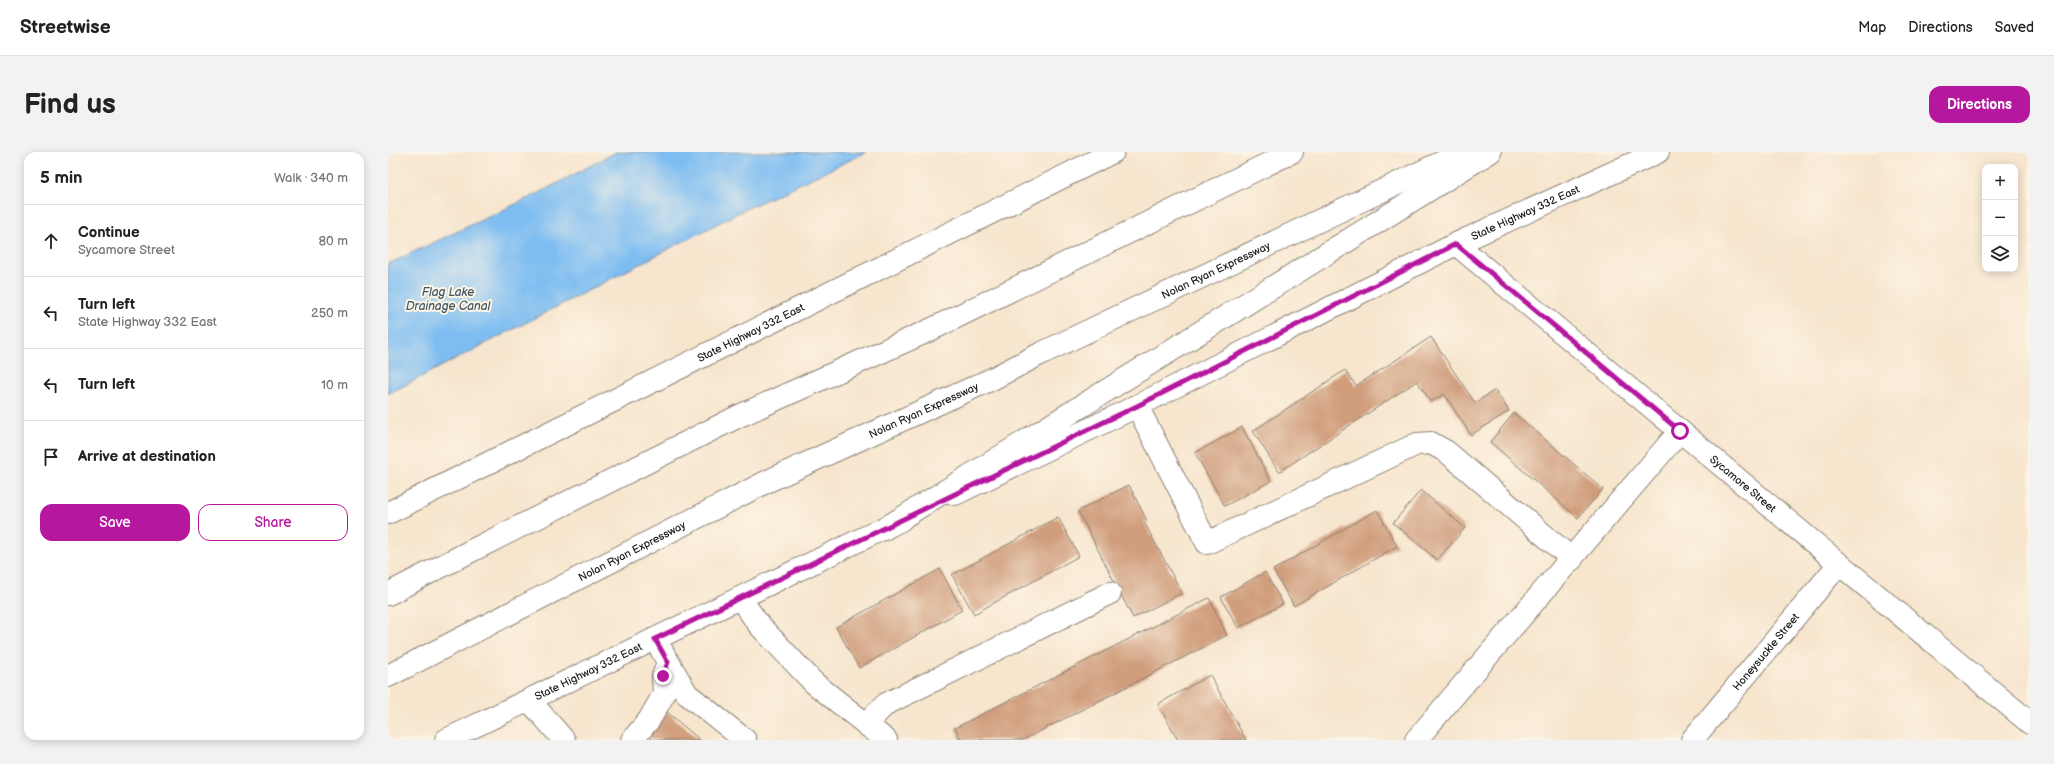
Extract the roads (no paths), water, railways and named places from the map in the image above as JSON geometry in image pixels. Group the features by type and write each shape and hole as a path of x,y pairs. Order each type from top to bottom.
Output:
{"main road":[{"name":"State Highway 332 East","path":"388,513 1113,152"},
{"path":"388,594 737,417 930,330 1292,152"},
{"name":"Nolan Ryan Expressway","path":"388,676 768,481 992,379 1054,347 1463,152"},
{"path":"884,529 1490,152"},
{"name":"State Highway 332 East","path":"446,740 1137,406 1456,244 1658,152"},
{"name":"Sycamore Street","path":"1456,244 2030,724"},
{"path":"1137,406 1207,543 1417,444 1431,443 1447,452 1572,559"},
{"path":"1416,740 1680,431"},
{"path":"388,583 469,552"},
{"name":"Honeysuckle Street","path":"1692,740 1839,564"},
{"path":"866,724 886,704 1110,593"},
{"path":"740,598 759,625 814,683 886,740"},
{"path":"655,639 687,694 745,740"},
{"path":"632,740 649,720 664,694 663,676 668,662"},
{"path":"529,700 564,740"}],"water":[{"name":"Flag Lake Drainage Canal","path":"616,152 867,152 744,210 388,394 388,264 537,194"}]}
